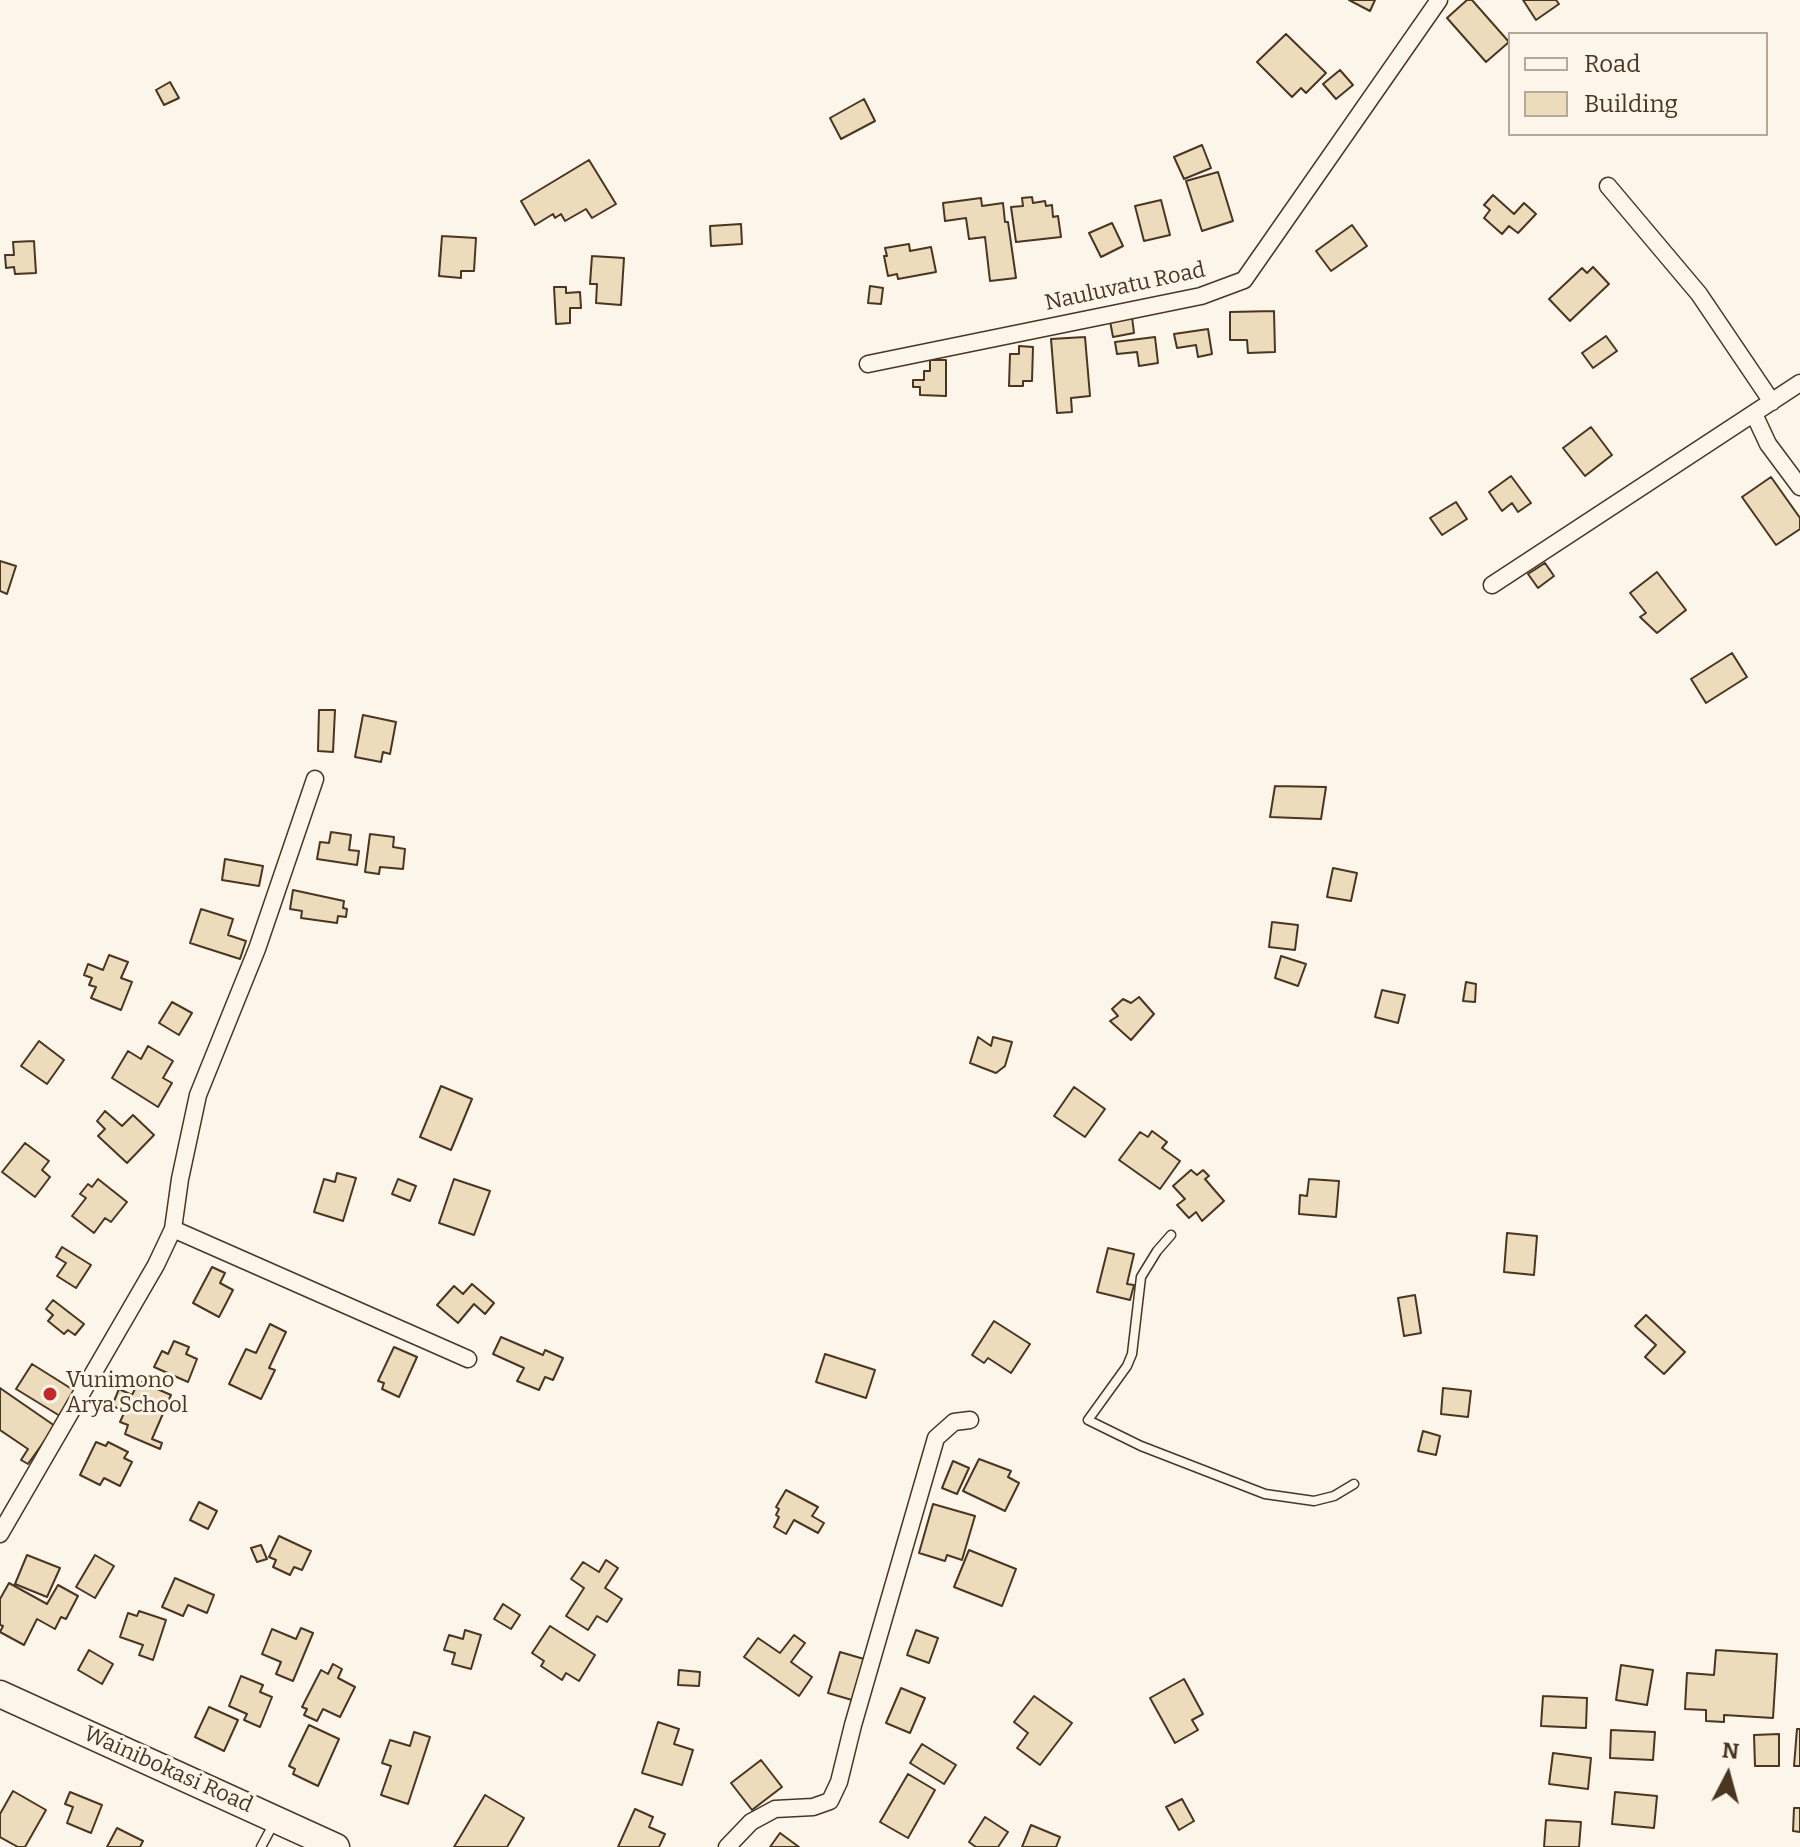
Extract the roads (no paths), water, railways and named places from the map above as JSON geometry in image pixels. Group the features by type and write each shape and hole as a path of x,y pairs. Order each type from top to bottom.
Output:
{"main road":[{"name":"Wainibokasi Road","path":"0,1694 336,1847"}],"street":[{"name":"Nauluvatu Road","path":"868,364 1201,296 1244,280 1439,0"},
{"path":"1608,186 1699,294 1772,402"},
{"path":"1492,585 1800,383"},
{"path":"1754,414 1768,444 1800,487"},
{"path":"0,1534 156,1265 173,1229 198,1095 257,949 315,779"},
{"path":"173,1229 468,1359"},
{"path":"727,1847 751,1822 775,1809 813,1807 830,1801 839,1782 936,1438 954,1422 970,1420"}],"lane":[{"path":"1171,1235 1141,1277 1132,1354 1127,1366 1088,1420 1141,1446 1265,1494 1314,1501 1334,1496 1354,1484"},
{"path":"261,1847 276,1819"}],"place":[{"name":"Vunimono Arya School","path":"50,1394"}]}
